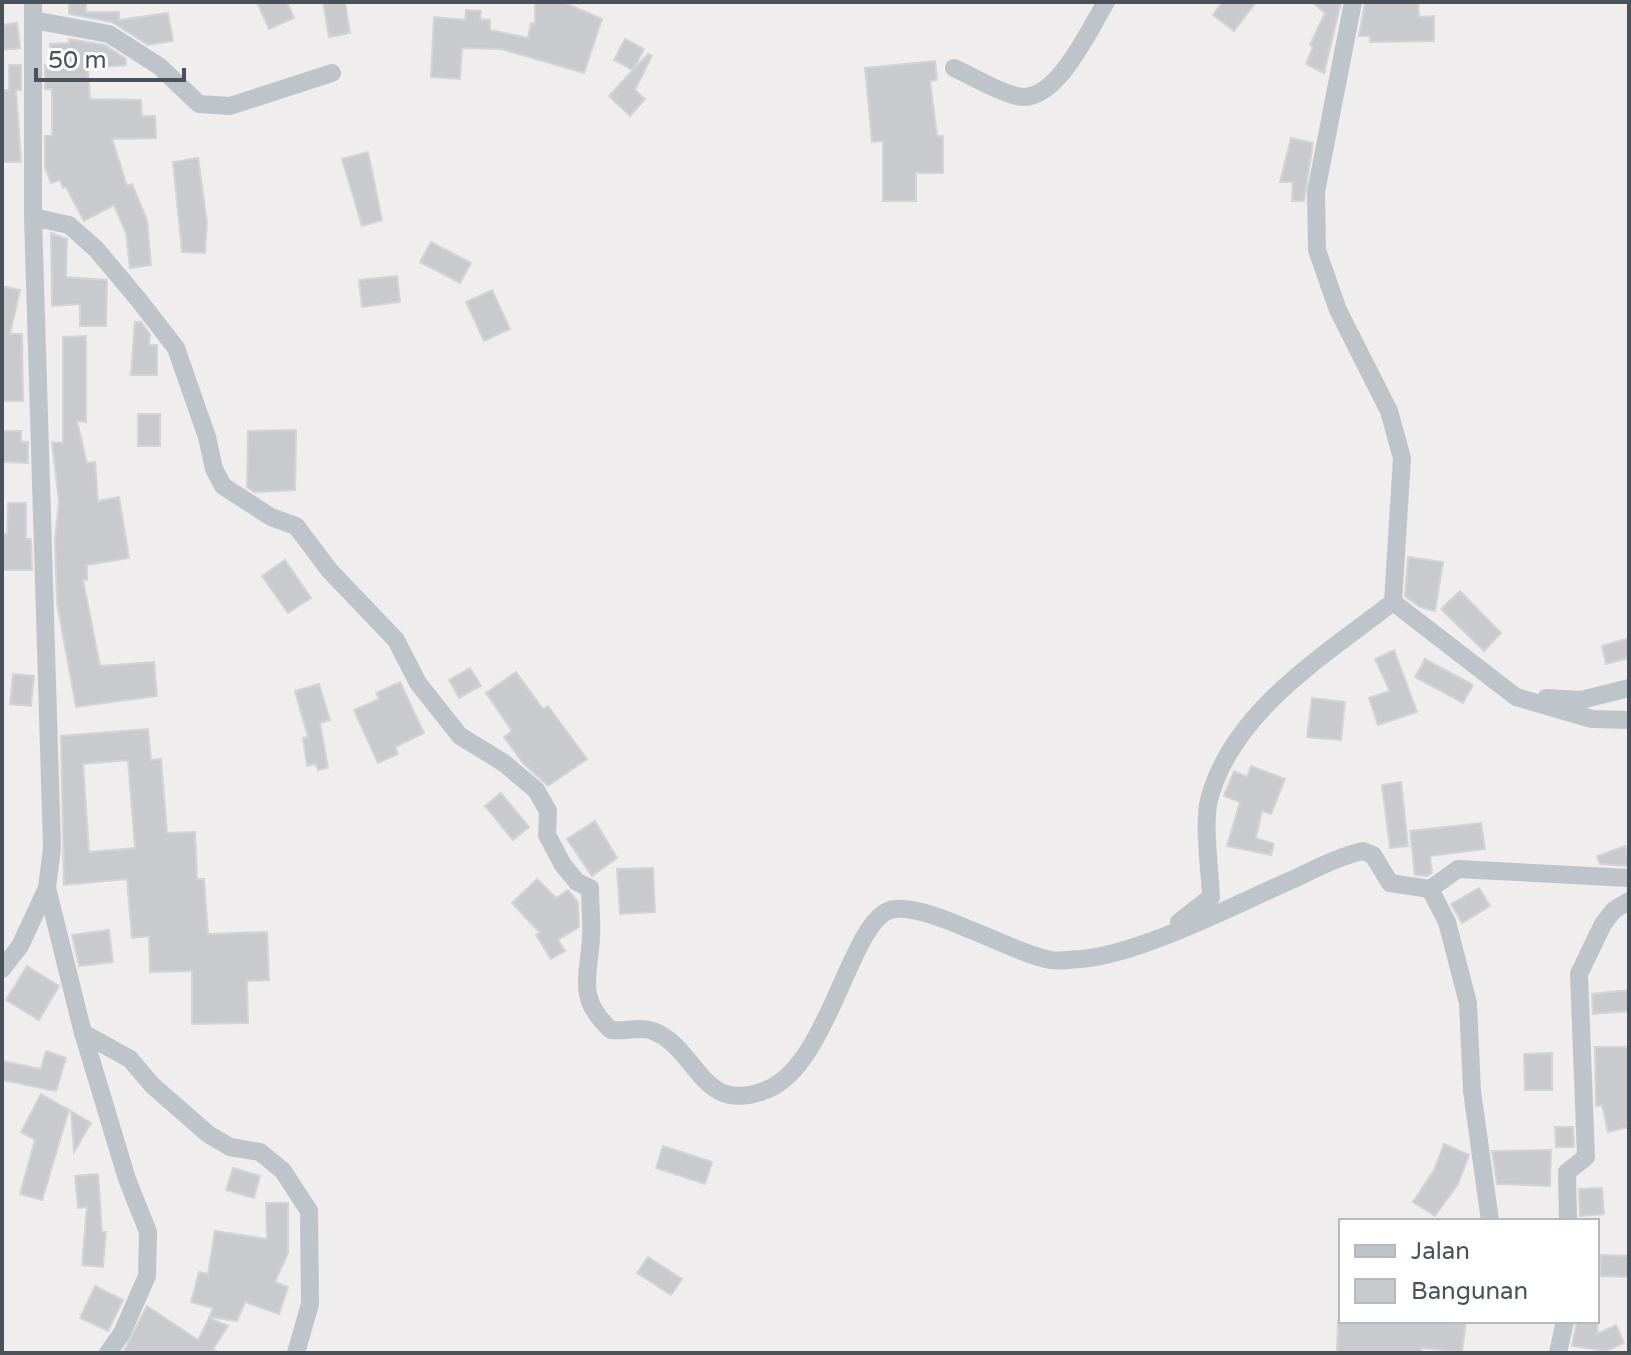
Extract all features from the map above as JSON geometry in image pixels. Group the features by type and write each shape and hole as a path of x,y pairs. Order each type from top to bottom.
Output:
{"street":[{"path":"954,68 1019,97 1039,96 1056,82 1106,2"},
{"path":"1161,935 1211,897 1208,803 1221,767 1249,723 1313,665 1393,602 1402,458 1389,411 1338,310 1317,250 1316,192 1353,2"},
{"path":"2,969 20,946 47,888 52,848 33,217 33,11 109,34 159,66 199,104 230,106 332,73"},
{"path":"33,217 69,225 96,249 176,348 207,437 214,469 223,486 271,517 296,526 330,571 396,640 418,683 460,736 504,763 536,790 548,811 547,835 563,865 577,882 590,888 591,938 585,977 593,1013 611,1030 653,1031 671,1044 707,1084 731,1096 745,1097 777,1086 795,1069 817,1036 871,925 890,910 930,916 1053,961 1114,953 1363,851 1373,855 1390,883 1430,889 1458,869 1629,878"},
{"path":"1393,602 1516,697 1592,719 1629,720"},
{"path":"1516,697 1581,700 1629,688"},
{"path":"47,888 83,1033 127,1179 148,1232 147,1276 122,1333 108,1353"},
{"path":"1430,889 1447,922 1468,1003 1472,1091 1490,1219"},
{"path":"1568,1219 1567,1172 1586,1157 1579,974 1603,924 1614,910 1629,901"},
{"path":"83,1033 130,1059 152,1085 208,1134 230,1147 260,1152 283,1171 309,1211 310,1304 296,1353"},
{"path":"1558,1353 1565,1323"}],"building":[{"path":"69,2 86,2 86,12 119,12 119,20 168,13 173,41 148,45 112,22 69,14"},
{"path":"257,2 287,2 294,18 269,29"},
{"path":"323,2 345,2 350,33 329,37"},
{"path":"535,2 563,2 602,19 584,73 501,49 462,48 460,79 431,77 434,17 465,20 466,10 481,11 480,19 490,20 490,30 528,38 531,23 535,24"},
{"path":"1222,2 1256,2 1234,31 1213,15"},
{"path":"1312,2 1341,2 1324,73 1306,64 1313,47 1310,45 1325,13"},
{"path":"1365,2 1418,2 1419,17 1434,16 1434,41 1370,42 1370,36 1359,36"},
{"path":"17,23 20,48 2,50 2,25"},
{"path":"69,39 105,45 126,59 126,65 88,68 90,99 141,100 142,116 155,116 156,138 112,139 127,186 132,184 147,220 151,265 130,268 126,233 114,205 84,221 66,187 63,188 60,180 51,183 45,167 45,136 52,136 52,89 45,89 45,65 52,65 50,44 69,43"},
{"path":"625,39 644,49 633,70 614,60"},
{"path":"648,54 652,56 635,90 645,99 630,116 609,96"},
{"path":"935,61 937,80 930,81 937,136 943,136 943,173 916,173 916,201 883,201 883,141 872,142 865,68"},
{"path":"9,65 21,65 21,90 16,90 21,162 2,162 2,90 9,90"},
{"path":"1291,138 1313,143 1304,201 1292,201 1293,182 1280,182"},
{"path":"368,152 382,220 362,226 342,159"},
{"path":"198,158 207,223 205,253 182,252 173,162"},
{"path":"51,233 67,239 66,277 107,280 106,326 80,326 80,304 52,306"},
{"path":"431,242 471,263 460,283 420,262"},
{"path":"397,276 400,302 362,307 359,280"},
{"path":"2,286 20,290 10,334 22,334 23,401 2,401"},
{"path":"492,290 510,329 484,341 466,302"},
{"path":"135,322 141,322 150,334 149,345 157,345 157,375 131,375"},
{"path":"86,336 86,422 77,421 87,463 95,462 98,501 119,497 129,558 87,565 87,580 83,580 100,666 154,662 157,696 76,707 57,603 55,539 59,502 52,442 63,443 63,337"},
{"path":"138,414 160,414 160,446 138,446"},
{"path":"296,430 295,490 254,492 247,487 248,431"},
{"path":"2,431 21,431 21,442 28,442 28,463 2,462"},
{"path":"8,503 26,503 26,539 31,539 32,570 2,570 2,534 7,534"},
{"path":"1408,557 1443,562 1435,611 1420,607 1405,596"},
{"path":"285,560 311,598 288,613 262,576"},
{"path":"1460,591 1501,633 1484,651 1441,609"},
{"path":"1629,638 1629,658 1606,664 1602,646"},
{"path":"1394,650 1417,712 1378,725 1369,698 1390,691 1375,659"},
{"path":"1425,659 1473,685 1463,703 1415,677"},
{"path":"470,668 481,686 459,698 449,680"},
{"path":"516,672 543,709 548,706 587,759 548,786 523,763 504,737 512,731 486,693"},
{"path":"13,674 34,676 31,706 10,704"},
{"path":"400,682 424,733 395,747 398,754 378,763 354,710 379,699 376,693"},
{"path":"319,684 330,720 320,723 328,768 318,770 316,764 307,766 303,738 308,737 295,691"},
{"path":"1312,698 1345,702 1341,740 1307,737"},
{"path":"148,729 151,760 161,759 167,833 195,832 197,879 204,879 208,934 267,932 269,980 247,981 248,1023 192,1024 192,971 150,972 149,936 132,938 127,879 64,885 61,736","holes":["128,760 135,848 89,852 83,764"]},
{"path":"1251,766 1285,779 1271,814 1262,811 1256,838 1274,844 1271,855 1227,846 1240,802 1224,796 1234,771 1247,777"},
{"path":"1401,782 1408,846 1390,848 1382,785"},
{"path":"501,793 529,827 513,840 485,806"},
{"path":"595,821 617,858 592,876 567,839"},
{"path":"1481,823 1485,849 1430,856 1432,873 1415,875 1410,831"},
{"path":"1625,846 1629,866 1600,864 1597,856"},
{"path":"653,868 655,912 620,914 617,869"},
{"path":"537,879 556,898 568,890 578,902 579,927 558,940 565,951 551,959 536,935 540,933 512,903"},
{"path":"1479,888 1490,906 1462,923 1451,904"},
{"path":"109,930 113,962 79,966 72,935"},
{"path":"27,966 59,986 39,1020 6,1000"},
{"path":"1629,990 1629,1011 1593,1014 1592,994"},
{"path":"1595,1047 1628,1047 1629,1127 1608,1132 1602,1105 1596,1106"},
{"path":"46,1051 66,1058 56,1091 2,1080 2,1061 41,1069"},
{"path":"1552,1053 1552,1090 1525,1090 1524,1054"},
{"path":"41,1094 69,1110 42,1200 20,1194 35,1140 21,1132"},
{"path":"71,1111 91,1123 74,1152"},
{"path":"1555,1127 1573,1127 1574,1147 1556,1147"},
{"path":"1444,1144 1469,1155 1458,1184 1435,1216 1413,1202 1434,1170"},
{"path":"663,1146 712,1162 705,1184 656,1168"},
{"path":"1551,1150 1550,1186 1497,1184 1492,1151"},
{"path":"233,1168 260,1176 254,1198 226,1190"},
{"path":"98,1174 102,1232 106,1232 103,1267 82,1265 87,1207 78,1208 75,1176"},
{"path":"1602,1188 1604,1214 1580,1216 1579,1189"},
{"path":"266,1203 288,1203 288,1253 275,1282 288,1287 279,1314 245,1302 237,1321 209,1317 213,1308 191,1302 199,1272 208,1274 215,1231 267,1239"},
{"path":"1601,1255 1629,1256 1628,1277 1600,1276"},
{"path":"648,1257 682,1279 671,1295 637,1273"},
{"path":"95,1286 123,1300 108,1331 80,1318"},
{"path":"147,1306 198,1340 209,1318 228,1326 213,1349 219,1353 123,1353"},
{"path":"1338,1321 1466,1323 1462,1352 1421,1348 1421,1353 1337,1353"},
{"path":"1577,1323 1598,1323 1597,1334 1616,1325 1624,1343 1606,1351 1572,1346"}]}
